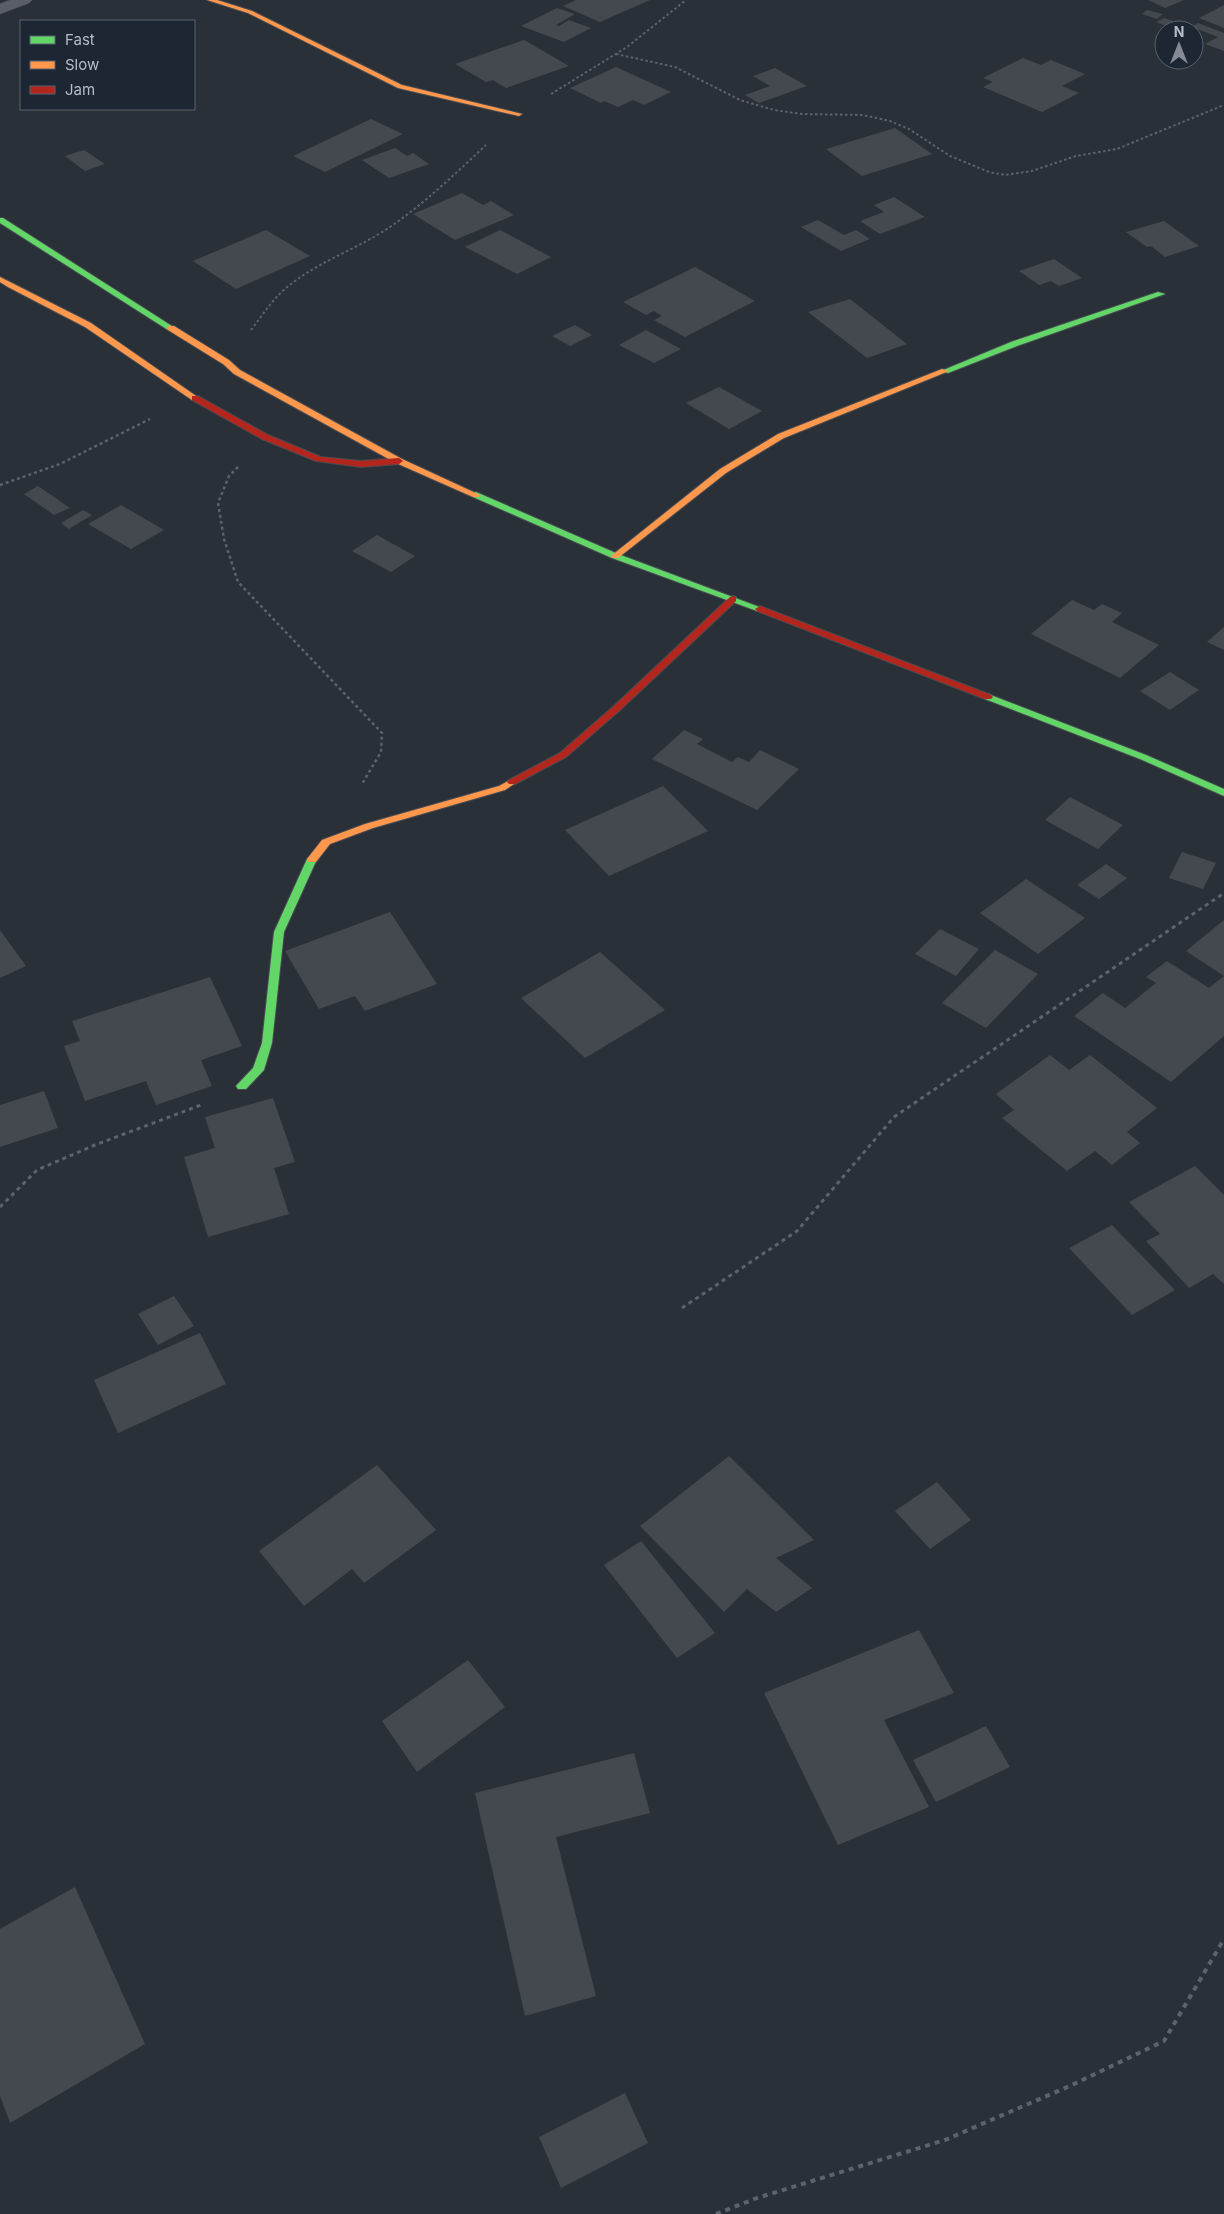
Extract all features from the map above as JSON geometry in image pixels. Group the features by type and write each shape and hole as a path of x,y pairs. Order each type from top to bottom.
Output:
{"street":[{"path":"0,9 24,0"},
{"path":"210,0 250,12 400,87 519,114"},
{"path":"0,220 226,362 237,372 290,403 399,461 614,556 733,599 1143,757 1224,793"},
{"path":"0,279 8,290 87,325 126,350 166,381 265,437 319,459 361,464 399,461"},
{"path":"614,556 723,471 781,436 1014,344 1161,294"},
{"path":"242,1086 258,1070 267,1044 279,932 313,856 326,842 369,826 502,788 563,755 617,708 733,599"}],"path":[{"path":"226,362 274,299 333,257 374,237 442,187 519,114 616,54 686,0"},
{"path":"616,54 675,67 740,100 774,110 802,114 863,115 890,121 909,129 950,156 989,172 1005,175 1032,171 1076,156 1117,149 1213,112 1224,104"},
{"path":"0,485 60,464 134,428 193,395"},
{"path":"265,437 228,476 218,503 224,539 238,582 382,733 381,752 326,842"},
{"path":"682,1308 797,1231 894,1117 1224,893"},
{"path":"0,1207 37,1170 104,1142 208,1103 242,1086"},
{"path":"716,2214 757,2198 944,2140 1072,2085 1164,2041 1224,1939"}],"building":[{"path":"576,0 650,0 600,22 563,6"},
{"path":"1148,0 1184,0 1165,8"},
{"path":"1224,5 1224,28 1199,18"},
{"path":"557,8 575,14 556,25 559,26 569,20 591,28 564,42 521,26"},
{"path":"1147,10 1163,14 1157,19 1142,14"},
{"path":"1204,25 1224,33 1224,51 1205,44 1218,37 1204,32"},
{"path":"524,40 569,66 506,88 493,80 486,82 455,64"},
{"path":"1023,58 1041,65 1051,60 1085,74 1062,86 1079,93 1042,112 983,87 993,82 983,78"},
{"path":"616,67 671,92 644,105 633,100 618,107 604,101 601,103 570,88"},
{"path":"775,68 807,86 759,103 745,95 770,86 753,76"},
{"path":"371,119 403,134 325,172 293,156"},
{"path":"895,128 932,154 862,176 826,149"},
{"path":"395,148 407,156 413,153 429,164 389,178 362,160"},
{"path":"84,150 105,164 85,171 65,156"},
{"path":"462,193 483,205 491,201 514,215 455,240 413,214"},
{"path":"894,197 925,217 880,234 860,221 884,212 874,205"},
{"path":"818,220 844,235 856,230 870,239 841,251 801,227"},
{"path":"1164,221 1199,246 1165,257 1151,246 1147,247 1126,232"},
{"path":"266,230 310,256 236,289 193,261"},
{"path":"500,230 551,257 517,274 465,247"},
{"path":"1054,259 1082,278 1059,286 1051,281 1039,285 1019,271"},
{"path":"695,267 755,301 685,337 654,320 662,316 654,311 646,315 623,302"},
{"path":"850,299 907,344 867,358 808,312"},
{"path":"575,325 592,335 570,346 552,336"},
{"path":"646,330 681,349 654,363 619,345"},
{"path":"719,387 762,411 729,429 686,403"},
{"path":"38,486 70,508 54,515 24,494"},
{"path":"121,505 164,530 131,549 88,524"},
{"path":"83,510 92,515 69,529 61,523"},
{"path":"377,535 415,556 391,572 352,551"},
{"path":"1072,600 1094,610 1102,604 1122,613 1112,622 1159,645 1120,678 1031,634"},
{"path":"1224,627 1224,650 1207,642"},
{"path":"1170,672 1199,690 1170,710 1140,691"},
{"path":"684,730 703,739 697,744 732,762 738,757 749,762 760,750 799,769 757,810 652,759"},
{"path":"663,786 708,831 609,876 565,830"},
{"path":"1070,797 1123,825 1098,849 1045,820"},
{"path":"1182,852 1216,863 1203,889 1169,878"},
{"path":"1106,864 1127,878 1099,899 1077,885"},
{"path":"1026,879 1085,918 1038,954 980,913"},
{"path":"390,912 437,984 365,1011 355,996 319,1009 285,951"},
{"path":"1224,920 1224,976 1186,951"},
{"path":"940,929 979,949 956,976 915,954"},
{"path":"0,930 26,966 0,978"},
{"path":"995,950 1038,974 986,1028 942,1003"},
{"path":"600,952 665,1010 585,1058 521,998"},
{"path":"1167,961 1209,988 1224,976 1224,1036 1171,1082 1074,1016 1103,993 1125,1008 1156,983 1146,977"},
{"path":"210,977 242,1046 201,1060 212,1086 156,1105 146,1081 85,1101 64,1046 80,1041 72,1021"},
{"path":"1050,1055 1069,1070 1090,1055 1157,1108 1127,1132 1140,1143 1112,1165 1095,1151 1067,1171 1002,1118 1014,1110 996,1094"},
{"path":"44,1091 58,1128 0,1147 0,1105"},
{"path":"273,1098 295,1162 274,1168 289,1214 208,1237 184,1157 215,1148 205,1117"},
{"path":"1195,1166 1224,1195 1224,1284 1213,1274 1189,1288 1146,1241 1160,1234 1129,1202"},
{"path":"1112,1225 1175,1290 1132,1315 1069,1248"},
{"path":"174,1296 194,1326 158,1345 138,1314"},
{"path":"200,1333 226,1384 118,1433 94,1380"},
{"path":"729,1456 814,1540 776,1558 812,1588 776,1612 747,1589 724,1612 640,1526"},
{"path":"377,1465 436,1530 364,1583 352,1569 304,1606 259,1551"},
{"path":"937,1482 971,1520 930,1549 895,1511"},
{"path":"641,1541 715,1633 677,1658 604,1565"},
{"path":"919,1630 954,1693 884,1720 929,1807 838,1845 764,1693"},
{"path":"468,1660 505,1707 417,1772 382,1721"},
{"path":"986,1726 1010,1767 936,1802 913,1760"},
{"path":"634,1753 650,1813 556,1837 596,1996 525,2016 475,1793"},
{"path":"75,1887 145,2044 10,2123 0,2096 0,1929"},
{"path":"625,2093 648,2143 561,2188 539,2137"}],"traffic: fast":[{"path":"0,220 171,328"},
{"path":"945,371 1014,344 1161,294"},
{"path":"476,495 615,556 760,609"},
{"path":"988,697 1143,757 1224,793"},
{"path":"242,1086 258,1070 267,1043 279,932 312,859"}],"traffic: slow":[{"path":"210,0 250,12 400,87 519,114"},
{"path":"0,279 21,292 88,325 195,398"},
{"path":"171,328 226,362 237,372 399,461 476,495"},
{"path":"615,556 723,471 781,436 945,371"},
{"path":"312,859 326,842 369,826 502,788 512,782"}],"traffic: jam":[{"path":"195,398 265,437 319,459 361,464 399,461"},
{"path":"512,782 563,755 617,708 733,599"},
{"path":"760,609 988,697"}]}
